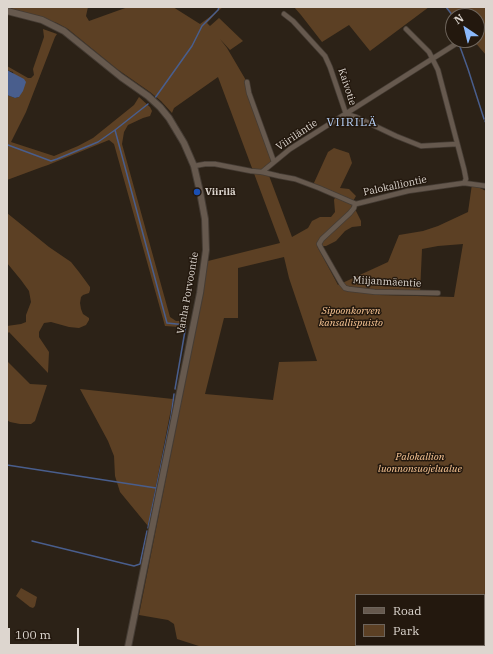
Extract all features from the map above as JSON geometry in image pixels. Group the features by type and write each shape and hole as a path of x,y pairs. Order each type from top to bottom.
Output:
{"street":[{"name":"Vanha Porvoontie","path":"7,11 42,20 64,31 160,107 169,118 184,143 194,166 200,192 205,219 206,250 200,293 128,647"},
{"name":"Kaivotie","path":"284,14 293,21 325,56 346,114 421,146 458,144"},
{"path":"406,29 429,52 438,70 458,144 466,179 464,183"},
{"name":"Viiriläntie","path":"262,172 291,148 449,48"},
{"path":"247,82 249,93 274,162"},
{"path":"194,166 215,164 262,172"},
{"name":"Palokalliontie","path":"262,172 298,180 355,204 408,191 464,183 486,186"},
{"name":"Miijanmäentie","path":"355,204 350,213 322,239 319,244 345,288 375,292 438,293"}],"green space":[{"path":"7,7 88,7 86,16 89,21 128,7 173,7 200,24 218,11 207,23 210,26 219,18 243,41 230,50 220,39 247,82 274,162 262,172 268,173 292,237 308,228 312,221 320,217 331,217 335,212 334,200 336,195 313,185 328,152 334,148 349,153 352,163 340,188 349,189 356,196 352,203 361,221 361,226 352,227 345,231 336,241 326,246 317,246 338,285 388,262 399,235 423,231 438,226 468,212 472,184 480,185 480,188 486,191 486,647 202,647 177,639 174,624 168,620 139,615 208,261 280,243 218,77 174,108 172,113 150,92 117,69 68,29 57,23","holes":["463,244 454,297 380,295 380,292 420,293 422,249","284,257 289,278 317,361 279,362 273,400 205,394 224,318 238,318 238,268"]},
{"path":"294,7 429,7 370,51 349,25 322,42"},
{"path":"446,7 486,7 486,55 480,48 485,48 485,8"},
{"path":"43,29 57,34 26,112 11,142 54,156 93,138 134,105 139,97 150,107 152,111 150,116 128,125 124,132 122,144 170,317 176,321 184,321 187,319 184,329 180,327 165,326 114,144 109,140 7,180 7,95 15,98 19,97 13,72 7,70 7,66 28,78 31,78 34,75 33,69 44,37"},
{"path":"7,213 49,247 71,262 90,287 89,293 81,297 80,303 83,314 89,318 86,325 79,328 51,322 44,323 39,332 39,337 49,352 48,373 9,332 7,334 7,326 26,322 26,315 31,302 29,291 7,263"},
{"path":"7,361 30,384 47,385 35,421 31,424 20,424 7,420"},
{"path":"80,389 173,399 148,526 120,492 115,476 114,456 108,441"},
{"path":"21,588 37,597 33,608 16,596"}],"water":[{"path":"7,70 24,79 26,82 19,97 15,98 7,95"}],"waterway":[{"path":"155,98 192,46 202,26 218,10 219,7"},
{"path":"460,48 484,119"},
{"path":"8,145 51,161 98,142 148,104"},
{"path":"115,130 167,323 186,325 175,389"},
{"path":"148,528 171,417 174,394"},
{"path":"7,465 156,488"},
{"path":"32,541 134,566 140,564 147,531"}],"place":[{"name":"Viirilä","path":"197,192"}],"district":[{"name":"VIIRILÄ","path":"352,123"}],"park label":[{"name":"Sipoonkorven kansallispuisto","path":"351,316"},
{"name":"Palokallion luonnonsuojelualue","path":"420,462"}]}
